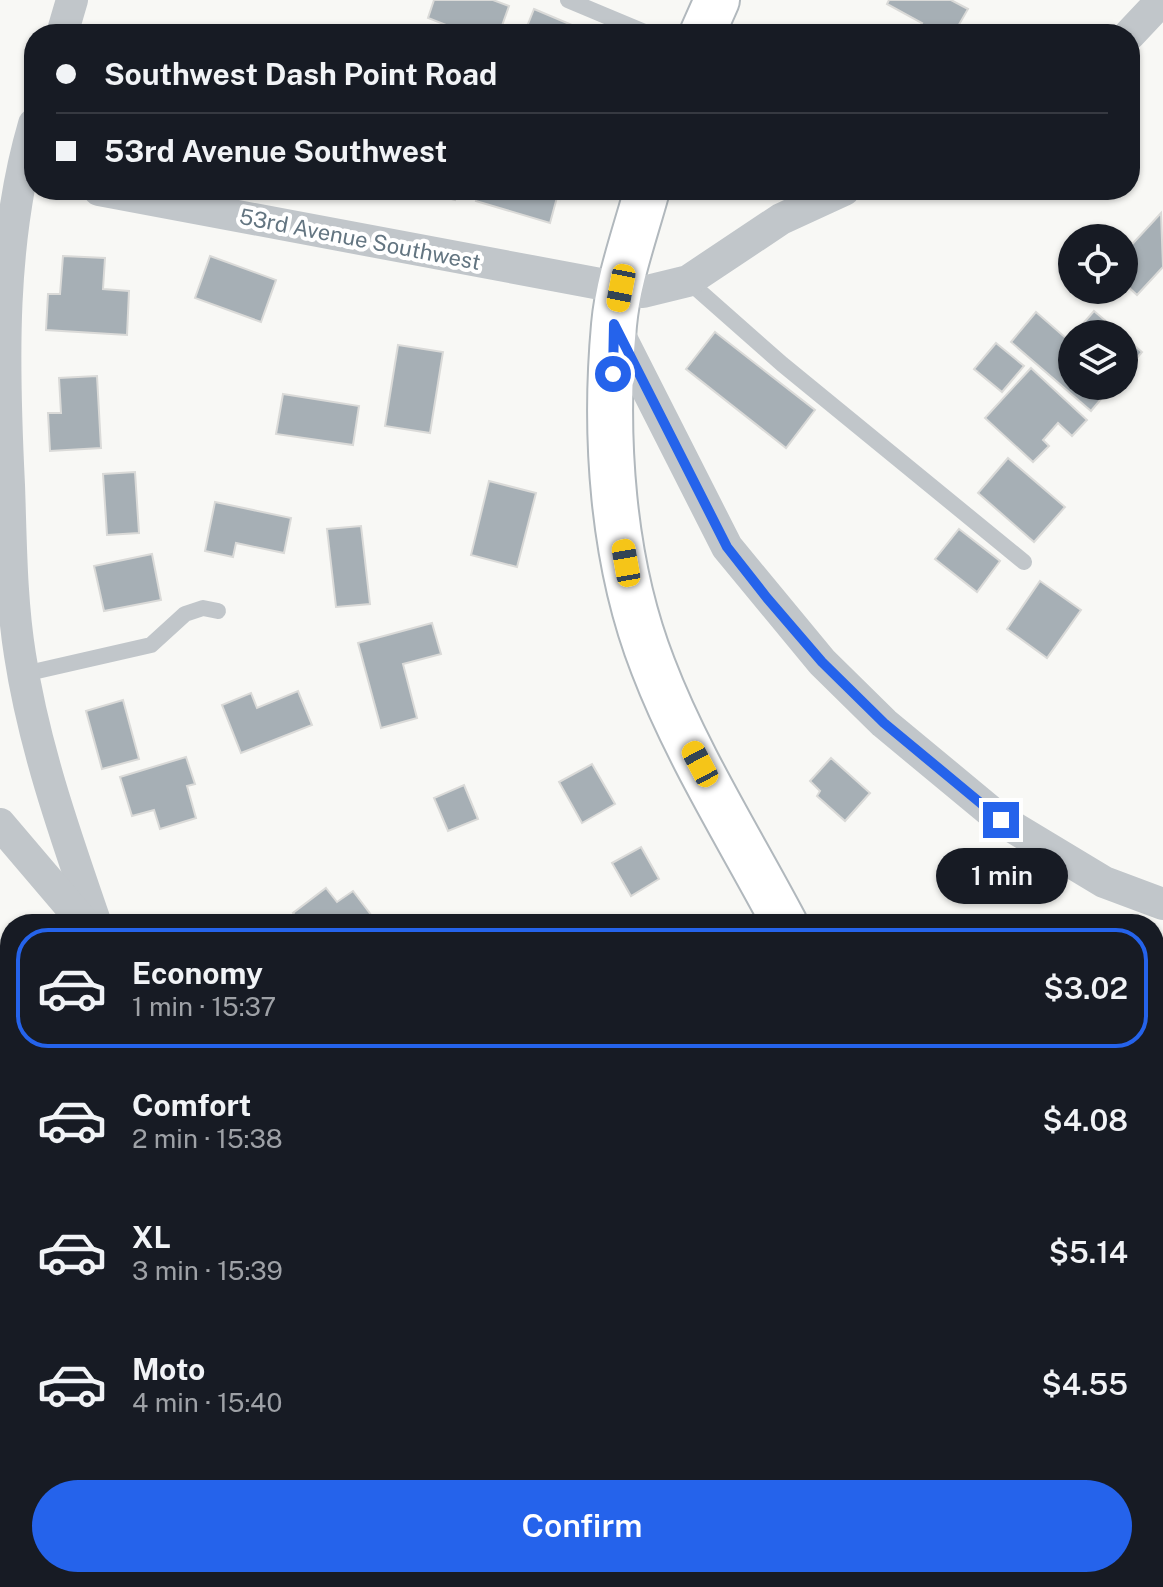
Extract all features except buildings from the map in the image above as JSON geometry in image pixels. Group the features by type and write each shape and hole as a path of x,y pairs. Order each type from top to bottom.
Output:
{"main road":[{"path":"706,24 717,0"},
{"path":"644,200 617,306 613,479 640,631 671,710 780,914"}],"street":[{"path":"65,24 72,0"},
{"path":"1139,24 1162,0"},
{"path":"24,189 2,334 13,579 24,674 66,837 93,914"},
{"name":"53rd Avenue Southwest","path":"144,200 617,306 643,292 688,281 781,219 822,200"},
{"path":"617,306 727,547 822,662 884,723 1001,820 1104,882 1163,904"},
{"path":"0,824 76,914"}],"lane":[{"path":"568,0 625,24"},
{"path":"688,281 782,364 1024,562"},
{"path":"24,674 151,645 185,614 203,608 218,611"}],"route":[{"path":"613,374 614,324 727,547 822,662 884,723 1001,820"}]}
